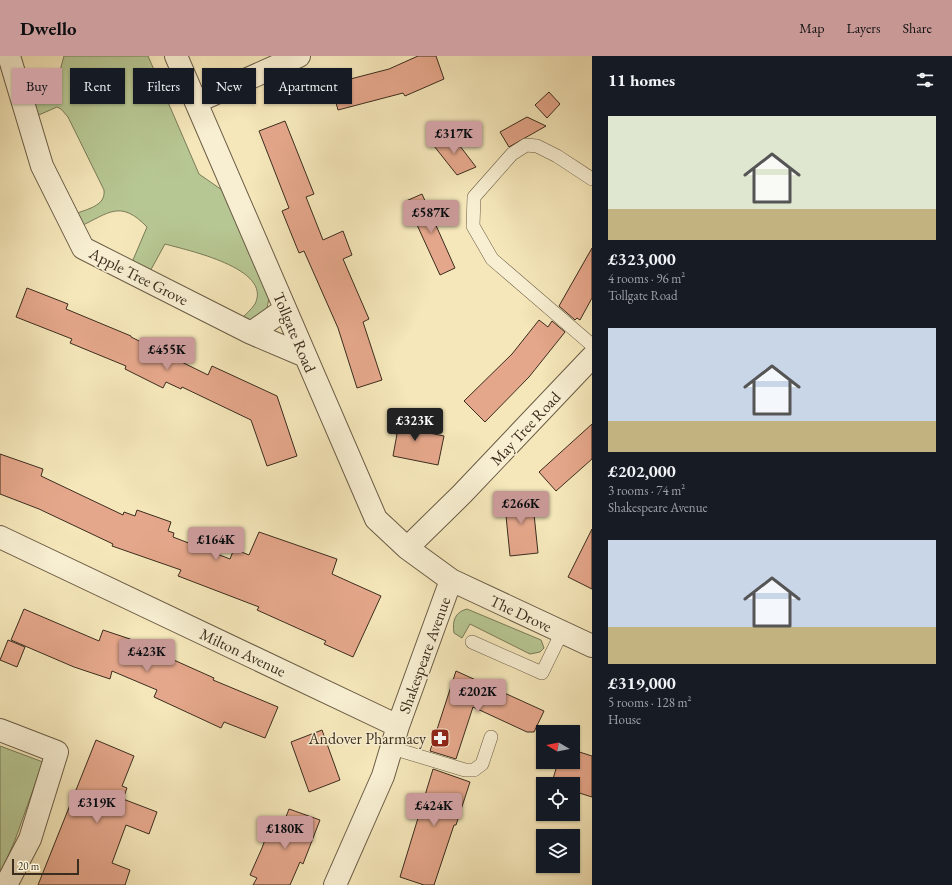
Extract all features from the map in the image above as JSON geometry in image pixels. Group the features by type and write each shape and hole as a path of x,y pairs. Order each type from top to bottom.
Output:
{"street":[{"name":"Apple Tree Grove","path":"9,56 42,166 83,248 251,333 305,356"},
{"name":"Tollgate Road","path":"176,56 376,519 406,548 451,580"},
{"path":"196,102 299,56"},
{"path":"251,333 285,309"},
{"name":"May Tree Road","path":"406,548 462,494 592,357"},
{"name":"Milton Avenue","path":"2,544 398,726"},
{"name":"Shakespeare Avenue","path":"335,885 383,776 398,726 451,580"},
{"name":"The Drove","path":"451,580 592,646"},
{"path":"0,730 57,752 30,839 6,885"}],"lane":[{"path":"592,179 557,156 537,146 526,145 512,154 474,197 472,226 492,259 592,345"},
{"path":"472,642 542,673 562,632"},
{"path":"392,748 465,770 474,770 482,764 491,737"}],"green space":[{"path":"64,56 148,56 153,68 133,68 133,104 169,104 199,174 222,190 269,298 266,313 253,323 240,320 255,304 257,291 251,280 240,271 207,256 165,244 148,275 130,267 147,227 138,218 129,213 114,211 79,227 75,214 99,203 104,195 104,190 68,117 61,109 57,107 32,118 29,104 62,104 62,68 61,68"},
{"path":"467,609 541,640 544,648 540,652 530,654 470,624 462,638 454,633 454,621 460,612"},
{"path":"0,746 43,762 15,840 0,875"}],"building":[{"path":"418,56 436,56 444,79 405,96 403,93 338,110 336,104 352,104 352,79 389,69"},
{"path":"549,92 560,104 547,118 535,105"},
{"path":"527,117 546,126 509,147 500,132"},
{"path":"285,121 314,194 306,197 323,240 343,231 352,255 343,259 369,319 363,322 382,380 357,388 338,328 304,251 299,253 282,211 289,208 259,131"},
{"path":"450,133 476,167 457,175 434,146"},
{"path":"422,194 455,268 440,275 406,201"},
{"path":"592,248 592,298 580,320 577,318 575,320 559,306"},
{"path":"27,288 68,304 66,309 131,336 208,375 212,366 277,396 297,456 267,466 251,420 182,387 181,389 166,382 163,388 125,369 126,366 70,343 72,339 16,317"},
{"path":"539,320 548,327 552,321 565,332 529,377 485,422 464,401 512,354"},
{"path":"395,413 412,416 410,429 444,436 438,465 393,456 397,434 391,433"},
{"path":"592,424 592,459 556,491 539,472"},
{"path":"0,454 43,469 41,476 123,515 124,512 135,516 137,510 171,522 168,531 174,533 173,537 230,559 234,549 249,555 259,532 337,559 332,574 381,596 353,657 324,644 326,641 257,610 259,607 178,576 181,570 112,546 113,544 39,509 0,494"},
{"path":"532,494 538,553 510,556 504,496"},
{"path":"592,529 592,589 568,577"},
{"path":"24,609 99,641 103,630 148,645 147,648 214,678 213,680 278,707 265,738 224,722 221,728 154,697 157,690 112,671 110,679 74,667 11,640"},
{"path":"8,640 25,647 17,667 0,660"},
{"path":"456,671 544,711 536,725 534,732 527,732 473,707 456,759 430,751"},
{"path":"322,730 340,780 309,792 291,742"},
{"path":"96,740 134,756 122,786 127,788 123,799 157,812 149,834 126,825 112,863 130,870 125,885 38,885"},
{"path":"580,752 592,756 592,797 580,793 580,777 554,777 556,769 580,769"},
{"path":"433,769 470,782 434,885 424,885 400,877"},
{"path":"289,809 320,820 303,864 300,862 290,885 253,885 257,878 250,875 270,826 281,830"}],"place":[{"name":"Andover Pharmacy","path":"440,738"}]}
